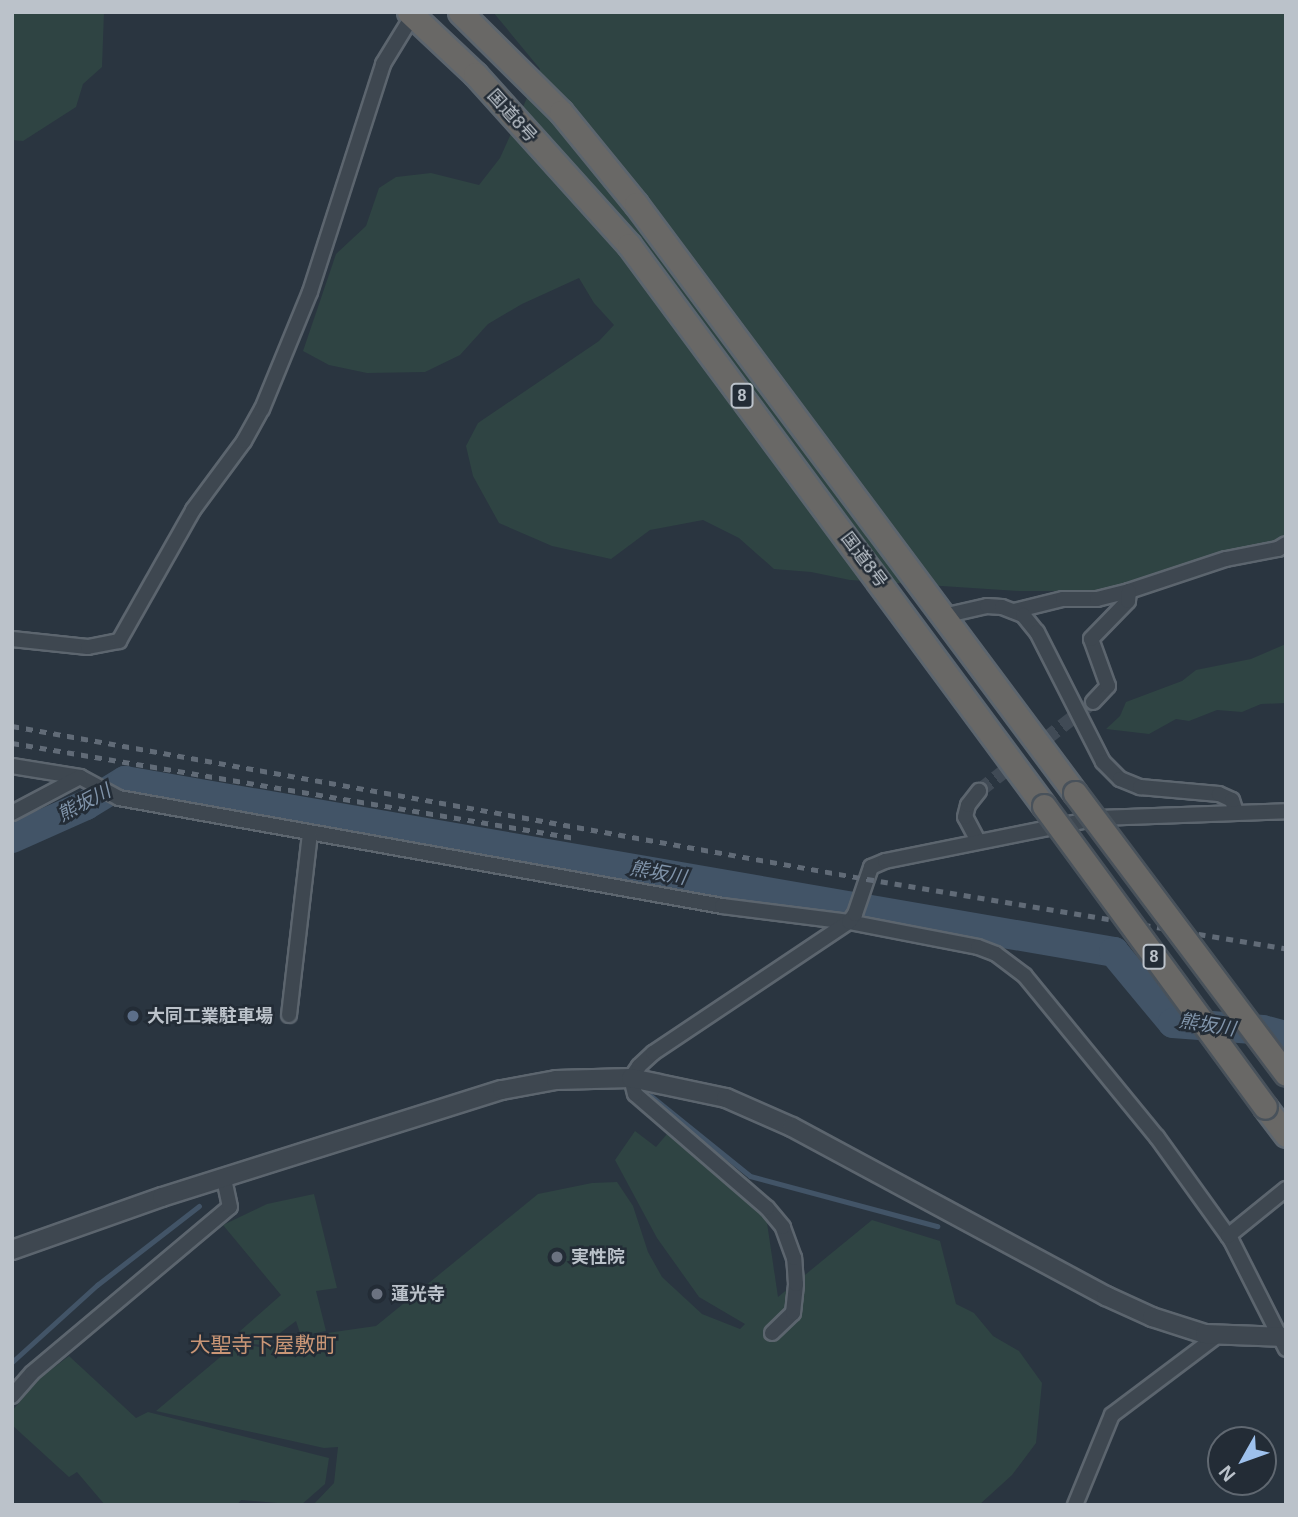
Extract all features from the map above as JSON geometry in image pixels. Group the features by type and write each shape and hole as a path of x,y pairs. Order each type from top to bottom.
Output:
{"highway":[{"name":"国道8号","path":"460,12 561,112 628,194 1286,1074"},
{"name":"国道8号","path":"413,13 475,74 629,245 1286,1135"}],"street":[{"path":"12,639 88,647 119,640 193,510 244,441 262,409 310,292 383,64 413,13"},
{"path":"1014,611 1063,599 1097,599 1226,559 1278,549 1286,544"},
{"path":"1093,702 1108,686 1091,639 1128,601 1129,591"},
{"path":"943,616 987,606 1023,615 1037,632 1089,739 1103,762 1120,779 1140,788 1219,794 1232,800 1236,812"},
{"path":"12,766 84,779 119,798 310,834 722,906 855,913 978,947 1010,963 1025,976 1157,1138 1228,1236 1283,1341"},
{"path":"12,813 84,779"},
{"path":"978,841 965,817 968,805 979,791"},
{"path":"631,1078 653,1053 855,913 871,867 978,841 1099,818 1286,811"},
{"path":"289,1015 310,834"},
{"path":"631,1078 635,1094 641,1101 767,1208 783,1227 794,1258 796,1284 793,1313 772,1333"},
{"path":"12,1250 162,1197 502,1090 556,1080 631,1078 726,1098 781,1122 1106,1296 1152,1317 1218,1335 1283,1341"},
{"path":"12,1396 32,1373 230,1207 224,1179"},
{"path":"1228,1236 1286,1189"},
{"path":"1075,1505 1112,1415 1218,1335"}],"green space":[{"path":"12,12 104,12 102,67 83,84 76,107 23,141 12,140"},
{"path":"493,12 1286,12 1286,538 1105,591 1019,591 850,580 811,572 774,569 739,538 703,520 650,530 611,559 552,546 499,523 473,476 466,446 478,423 599,341 614,325 594,303 579,278 522,304 488,324 460,355 425,372 367,373 329,365 303,351 336,254 366,226 379,188 396,177 431,173 479,185 500,158 540,69"},
{"path":"1286,644 1286,703 1261,704 1242,712 1217,710 1189,721 1176,719 1149,734 1106,729 1120,716 1126,702 1182,681 1196,670 1251,659"},
{"path":"635,1131 656,1147 667,1134 766,1216 778,1297 872,1220 940,1241 956,1304 974,1313 993,1336 1019,1351 1042,1383 1036,1443 1012,1475 979,1505 313,1505 334,1483 338,1447 324,1448 156,1411 237,1343 265,1348 313,1335 376,1326 538,1194 592,1183 617,1182 633,1206 648,1252 662,1277 702,1314 740,1329 745,1324 699,1297 657,1238 615,1160"},
{"path":"314,1194 337,1288 316,1291 326,1331 301,1336 296,1321 264,1345 252,1344 239,1332 281,1295 223,1225 267,1204"},
{"path":"69,1356 136,1418 148,1412 329,1458 325,1484 301,1505 241,1500 237,1505 105,1505 77,1472 69,1477 12,1425 12,1411 40,1378"}],"waterway":[{"name":"熊坂川","path":"12,838 86,805 125,781 1114,952 1173,1023 1263,1030 1286,1036"},
{"path":"651,1096 750,1176 937,1226"},
{"path":"12,1362 97,1285 199,1206"}],"tunnel":[{"path":"979,791 1093,702"}],"railway":[{"path":"12,726 867,879 1286,948"},
{"path":"12,743 575,838"}],"place":[{"name":"大同工業駐車場","path":"133,1016"},
{"name":"実性院","path":"557,1257"},
{"name":"蓮光寺","path":"377,1294"}],"district":[{"name":"大聖寺下屋敷町","path":"263,1345"}]}
